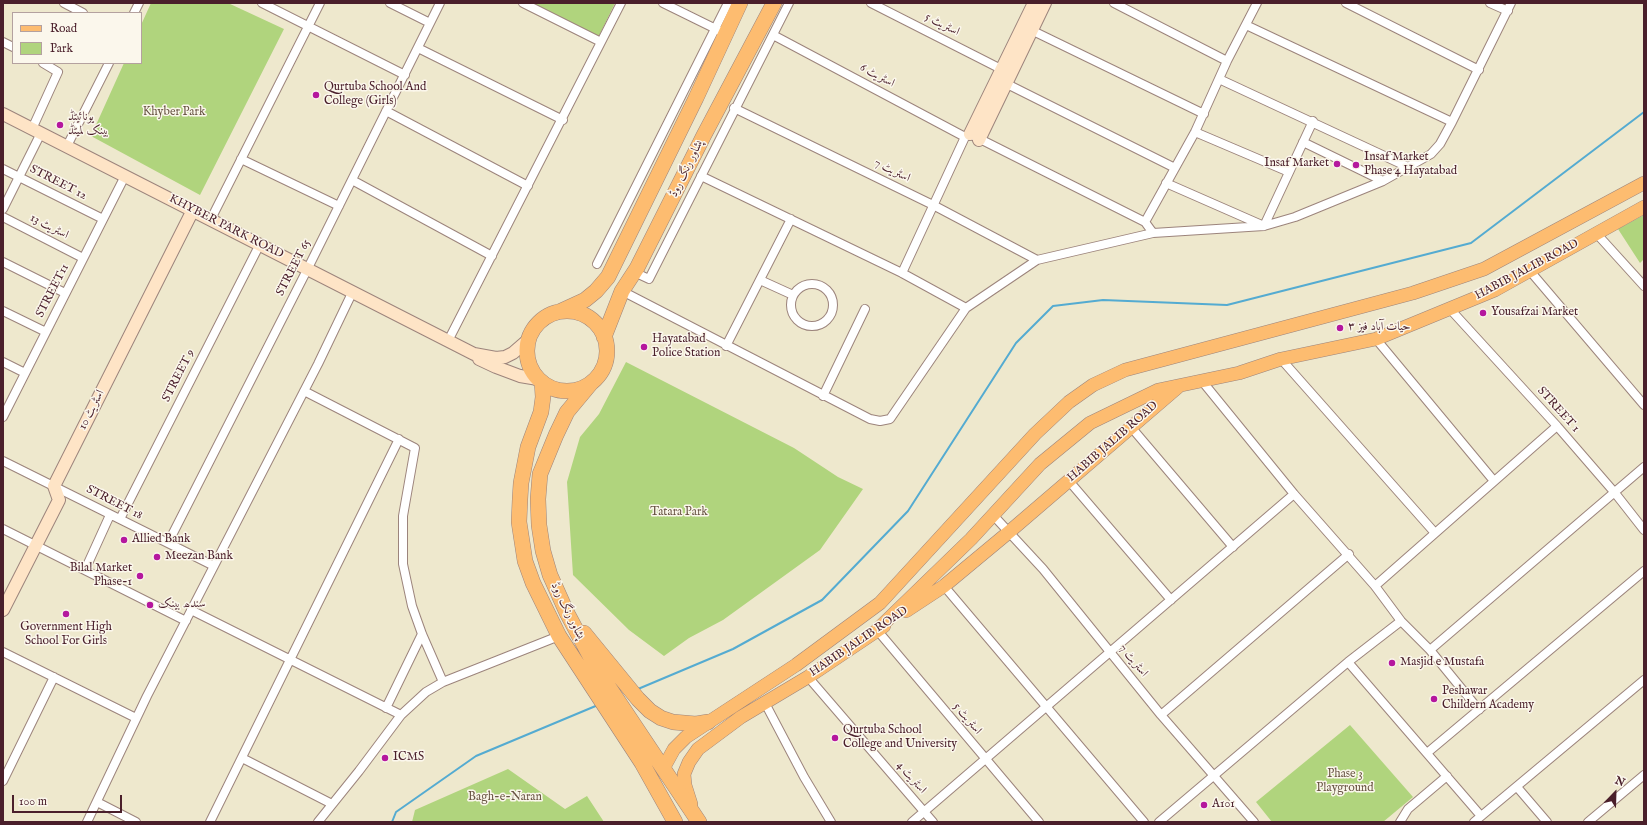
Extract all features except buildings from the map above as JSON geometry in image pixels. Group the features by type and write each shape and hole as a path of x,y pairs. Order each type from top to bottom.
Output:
{"highway":[{"name":"پشاور رنگ روڈ","path":"561,311 585,300 596,291 608,277 696,98 720,32 740,3"},
{"name":"پشاور رنگ روڈ","path":"604,337 622,291 634,272 774,3"},
{"path":"561,311 572,311 582,314 592,320 599,327 607,347 604,366 592,382 580,388 567,391 558,390 540,380 533,372 528,361 527,348 528,340 540,321 550,314 561,311"},
{"name":"پشاور رنگ روڈ","path":"540,380 543,397 541,412 528,447 521,483 519,522 525,561 533,583 558,636 598,670"},
{"name":"پشاور رنگ روڈ","path":"592,382 567,412 540,474 538,499 539,525 543,551 550,575 567,613 633,736 675,822"},
{"path":"598,670 661,718 688,724 708,722"},
{"name":"پشاور رنگ روڈ","path":"633,736 663,770 693,820"}],"main road":[{"path":"663,770 674,749 686,737 796,664 880,603 1035,434 1069,402 1098,382 1125,370 1413,293 1484,269 1644,183"},
{"name":"HABIB JALIB ROAD","path":"693,820 684,779 686,768 692,756 705,743 719,732 808,677 944,586 1180,386 1239,373 1281,359 1376,339 1494,290 1644,207"},
{"path":"877,630 971,540 1040,464 1090,422 1158,390 1180,386"},
{"path":"888,594 903,606"}],"street":[{"path":"64,3 81,12"},
{"path":"134,12 139,3"},
{"path":"262,3 405,75"},
{"path":"211,219 320,3"},
{"path":"390,3 430,23"},
{"name":"STREET 65","path":"168,543 308,268 440,3"},
{"path":"523,3 601,42"},
{"path":"448,341 563,120 621,3"},
{"path":"663,3 720,32"},
{"path":"597,264 720,32 728,3"},
{"path":"634,272 649,279 702,176 734,108 789,3"},
{"name":"اسٹریٹ 5","path":"871,3 1002,69"},
{"path":"971,137 1034,3"},
{"path":"902,273 933,205 971,137 1005,82 1044,3"},
{"path":"1114,3 1227,61"},
{"path":"1153,233 1145,222 1195,132 1227,61 1257,3"},
{"path":"1346,3 1479,70"},
{"path":"1490,3 1508,11"},
{"path":"622,291 870,419 880,421 890,419 902,404 966,308 1037,260 1153,233 1264,226 1295,218 1383,181 1431,154 1440,144 1452,122 1511,3"},
{"path":"1246,25 1452,122"},
{"path":"1031,30 1204,114"},
{"name":"اسٹریٹ 6","path":"773,35 971,137 1145,222"},
{"path":"3,42 12,47"},
{"path":"418,48 563,120"},
{"path":"3,209 19,177 58,72 45,64"},
{"path":"67,146 108,64"},
{"path":"1219,79 1408,167"},
{"path":"1005,82 1175,168"},
{"name":"اسٹریٹ 7","path":"734,108 933,205 1037,260"},
{"path":"386,111 528,186"},
{"name":"KHYBER PARK ROAD","path":"3,114 308,268 474,354"},
{"path":"1264,226 1312,121"},
{"path":"1195,132 1289,172"},
{"path":"1303,142 1383,181"},
{"path":"241,159 339,206"},
{"name":"STREET 12","path":"3,169 103,219"},
{"name":"STREET11","path":"4,414 125,176"},
{"path":"702,176 902,273 966,308"},
{"path":"352,180 492,256"},
{"path":"1166,183 1264,226"},
{"name":"اسٹریٹ 10","path":"54,486 192,210"},
{"name":"اسٹریٹ 13","path":"3,217 83,258"},
{"path":"726,346 791,219"},
{"path":"1596,233 1644,286"},
{"name":"STREET 9","path":"120,519 260,244"},
{"path":"3,262 65,293"},
{"path":"1530,271 1644,404"},
{"path":"760,280 793,295"},
{"path":"811,284 818,284 824,287 833,299 834,306 829,319 817,326 804,325 794,315 791,309 793,295 804,286 811,284"},
{"path":"87,822 136,718 304,392 353,291"},
{"path":"823,396 865,309"},
{"name":"STREET 1","path":"1450,309 1615,492 1644,530"},
{"path":"3,311 46,332"},
{"path":"1376,339 1494,481"},
{"path":"474,354 496,358 505,357 513,353 528,340"},
{"path":"474,354 481,361 496,367 520,376 540,380"},
{"path":"1281,359 1435,533"},
{"path":"3,362 25,373"},
{"path":"1202,381 1294,494 1349,554 1401,621 1430,650 1479,710"},
{"path":"304,392 400,439 415,448 403,516 403,564 412,606 422,634 444,682"},
{"path":"1375,586 1557,426"},
{"path":"1131,427 1233,547"},
{"path":"210,822 400,439"},
{"name":"STREET 18","path":"3,461 214,566"},
{"path":"1430,650 1644,467"},
{"path":"1069,480 1171,600"},
{"path":"3,610 6,596 36,545 59,500 54,486"},
{"path":"912,822 1294,494"},
{"path":"85,570 110,515"},
{"name":"اسٹریٹ 7","path":"993,515 1043,569 1161,715 1254,822"},
{"path":"3,529 186,621"},
{"path":"1161,715 1349,554"},
{"path":"1427,752 1644,571"},
{"path":"944,586 1144,822"},
{"path":"191,610 401,715"},
{"path":"1159,822 1348,662 1401,621"},
{"name":"اسٹریٹ 5","path":"877,630 1039,822"},
{"path":"386,708 422,634"},
{"path":"318,822 401,715 426,692 444,682 558,636"},
{"path":"3,652 136,718"},
{"path":"1348,662 1427,752 1477,819 1644,680"},
{"path":"3,780 54,677"},
{"name":"اسٹریٹ 4","path":"808,677 933,822"},
{"path":"765,703 804,777 831,822"},
{"path":"242,758 332,804"},
{"path":"1588,822 1644,775"},
{"path":"1400,822 1408,809 1446,776"},
{"path":"1516,787 1547,822"},
{"path":"97,802 136,822"}],"green space":[{"name":"Khyber Park","path":"151,3 228,3 284,29 200,195 91,136 124,64 142,64 142,23"},
{"path":"528,3 615,3 598,38"},
{"path":"1644,215 1644,259 1640,263 1618,229"},
{"name":"Tatara Park","path":"626,362 794,448 838,477 863,489 820,550 723,620 689,638 664,656 629,630 573,575 567,482 580,437 599,414"},
{"name":"Phase 3 Playground","path":"1350,725 1413,797 1383,822 1272,822 1256,802"},
{"name":"Bagh-e-Naran","path":"508,769 565,809 587,796 604,822 412,822 415,810"}],"waterway":[{"path":"638,689 733,649 822,600 908,511 1016,343 1053,306 1103,300 1227,305 1471,243 1644,112"},
{"path":"392,822 396,812 476,756 598,705"}],"place":[{"name":"Qurtuba School And College (Girls)","path":"316,95"},
{"name":"یونائیٹڈ بینک لمیٹڈ","path":"60,125"},
{"name":"Insaf Market","path":"1337,164"},
{"name":"Insaf Market Phase 4 Hayatabad","path":"1356,165"},
{"name":"Yousafzai Market","path":"1483,313"},
{"name":"حیات آباد فیز ۳","path":"1340,328"},
{"name":"Hayatabad Police Station","path":"644,347"},
{"name":"Allied Bank","path":"124,540"},
{"name":"Meezan Bank","path":"157,557"},
{"name":"Bilal Market Phase-1","path":"140,576"},
{"name":"سندھ بینک","path":"150,605"},
{"name":"Government High School For Girls","path":"66,614"},
{"name":"Masjid e Mustafa","path":"1392,663"},
{"name":"Peshawar Childern Academy","path":"1434,699"},
{"name":"Qurtuba School College and University","path":"835,738"},
{"name":"ICMS","path":"385,758"},
{"name":"A101","path":"1204,805"}]}
